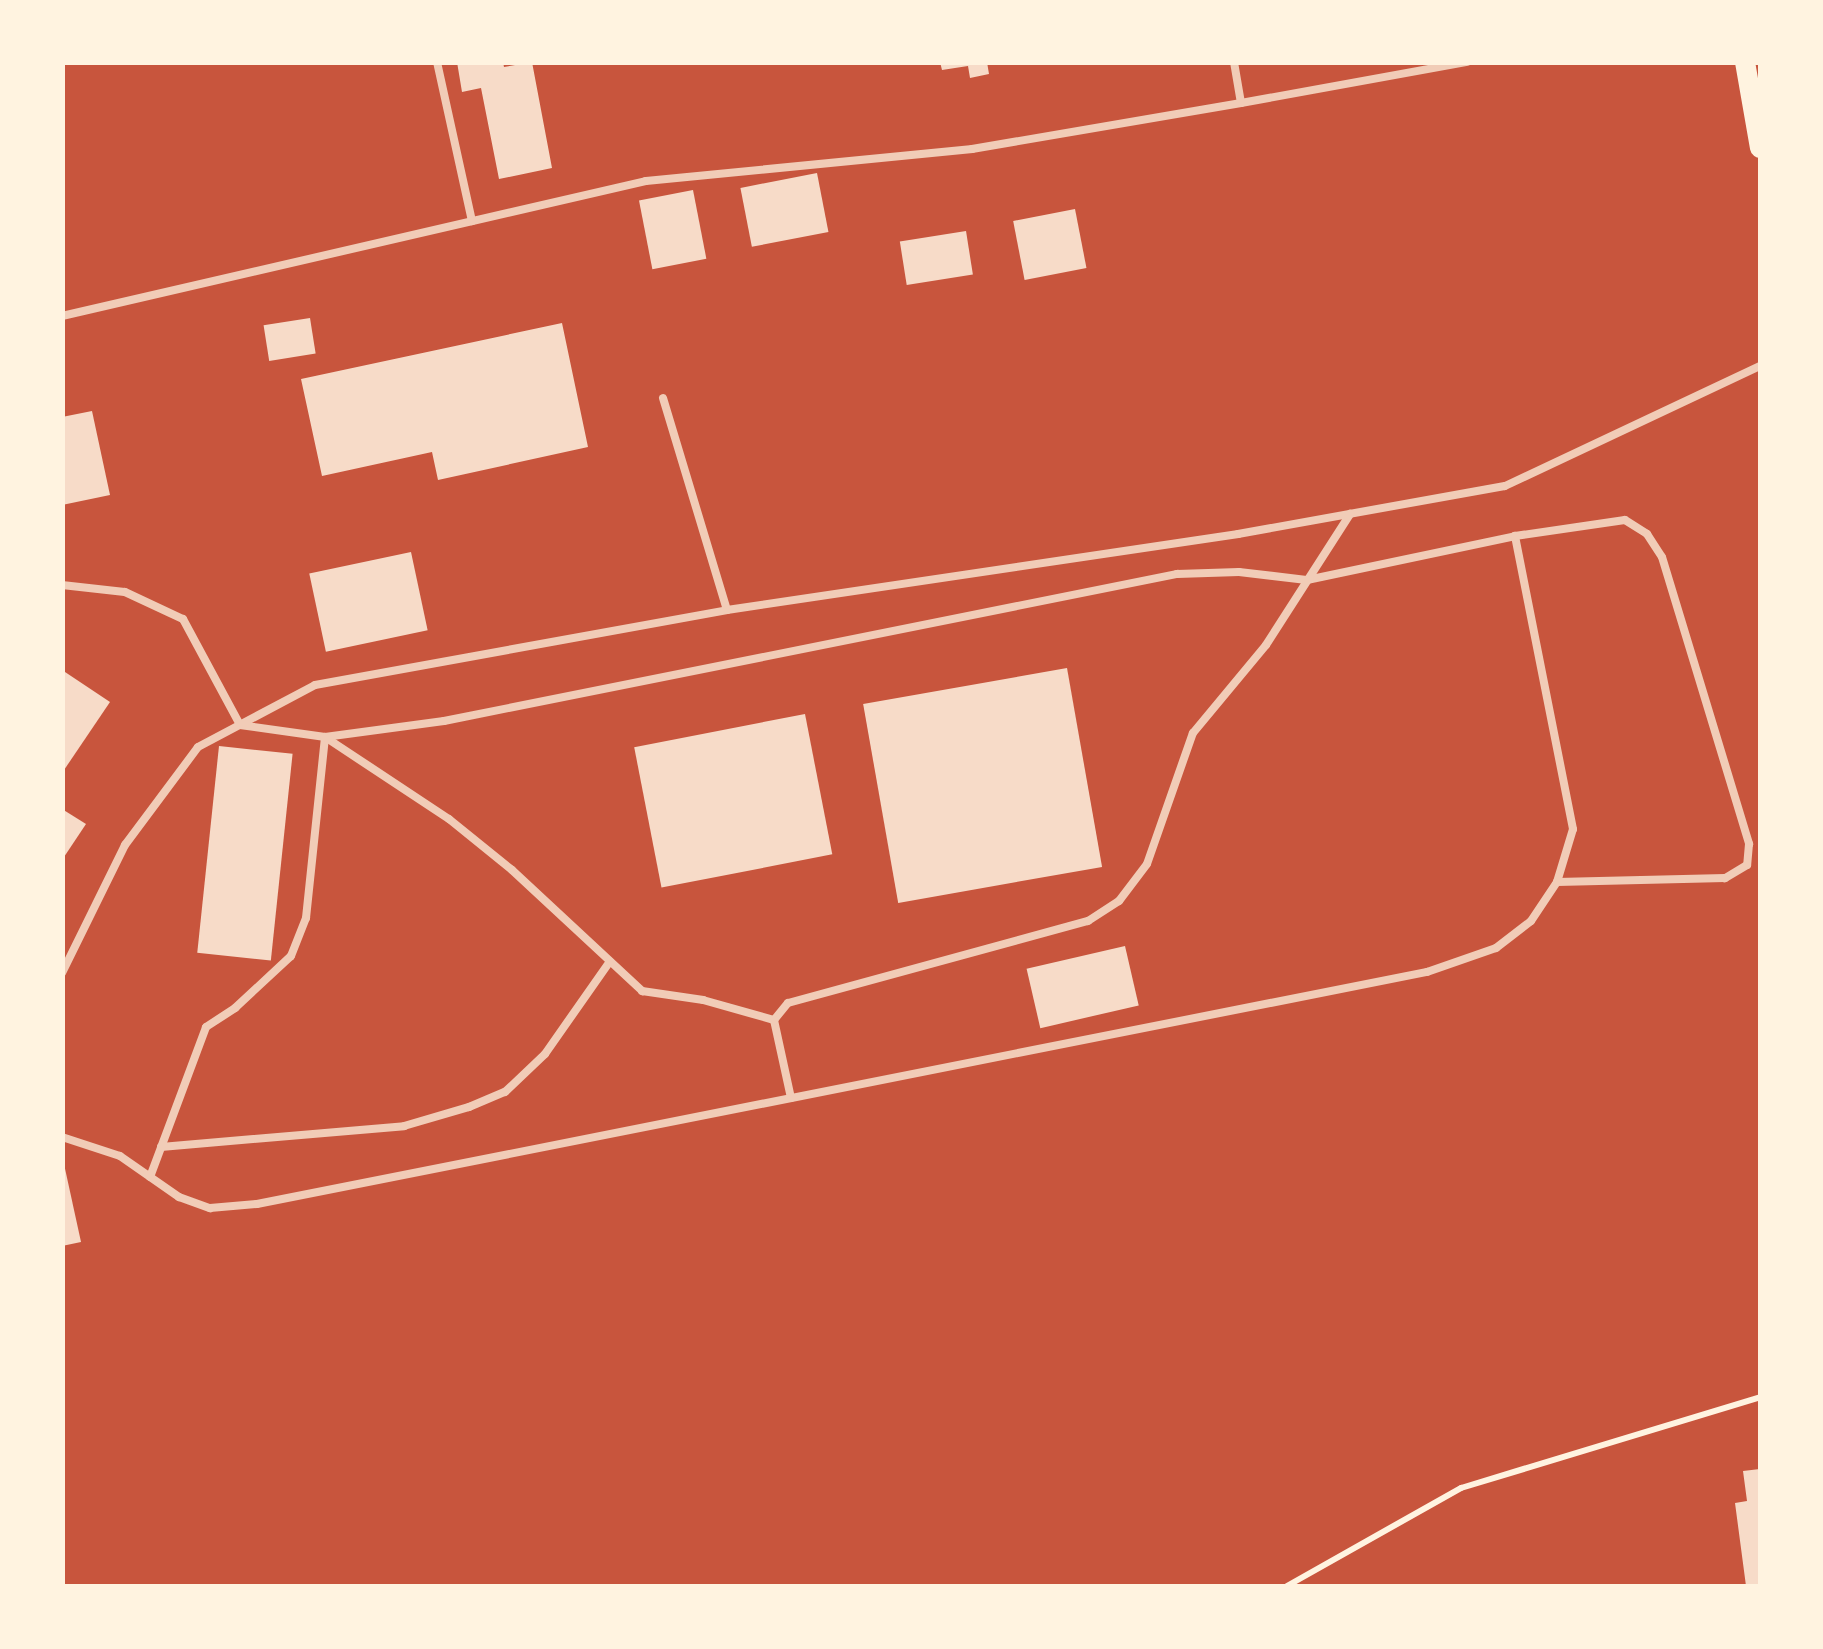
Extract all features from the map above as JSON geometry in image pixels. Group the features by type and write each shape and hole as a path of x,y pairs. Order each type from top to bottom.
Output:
{"main road":[{"path":"1745,62 1760,148"}],"lane":[{"path":"436,62 472,221"},
{"path":"1234,62 1242,102"},
{"path":"62,316 646,180 972,149 1468,62"},
{"path":"62,974 126,845 198,747 315,684 727,610 1350,514 1505,486 1760,366"},
{"path":"663,398 727,610"},
{"path":"774,1020 788,1004 820,992 1088,921 1119,901 1146,864 1193,733 1266,645 1350,514"},
{"path":"240,725 325,736 444,720 1178,574 1239,572 1307,580 1515,536 1625,520 1647,534 1662,557 1749,844 1747,865 1725,878 1557,882"},
{"path":"62,1138 120,1156 179,1197 210,1208 257,1204 1426,972 1496,948 1531,921 1557,882 1574,830 1515,536"},
{"path":"62,585 125,592 182,618 240,725"},
{"path":"325,736 448,819 642,991 704,1000 774,1020"},
{"path":"150,1177 206,1027 235,1008 291,956 306,918 325,736"},
{"path":"161,1146 404,1126 506,1092 545,1054 610,961"},
{"path":"774,1020 791,1098"}],"path":[{"path":"1288,1586 1461,1488 1760,1398"}],"building":[{"path":"457,62 503,62 504,67 532,62 552,168 499,179 481,88 462,92"},
{"path":"940,62 987,62 989,74 970,78 968,66 942,70"},
{"path":"817,173 828,232 752,247 740,188"},
{"path":"693,190 706,259 652,269 639,200"},
{"path":"1075,209 1086,268 1025,280 1013,221"},
{"path":"966,231 973,274 907,285 900,241"},
{"path":"310,318 316,354 269,361 264,325"},
{"path":"562,323 588,447 438,480 432,452 322,476 301,379"},
{"path":"92,411 110,495 62,505 62,417"},
{"path":"411,552 428,630 326,652 309,574"},
{"path":"1067,668 1102,867 898,903 863,704"},
{"path":"62,670 110,702 62,773"},
{"path":"805,714 832,854 661,888 634,747"},
{"path":"219,746 293,754 271,961 197,953"},
{"path":"62,809 86,824 62,860"},
{"path":"1125,946 1139,1005 1040,1028 1027,969"},
{"path":"62,1165 81,1242 62,1246"},
{"path":"1760,1469 1760,1586 1746,1586 1735,1503 1747,1501 1743,1471"}]}
